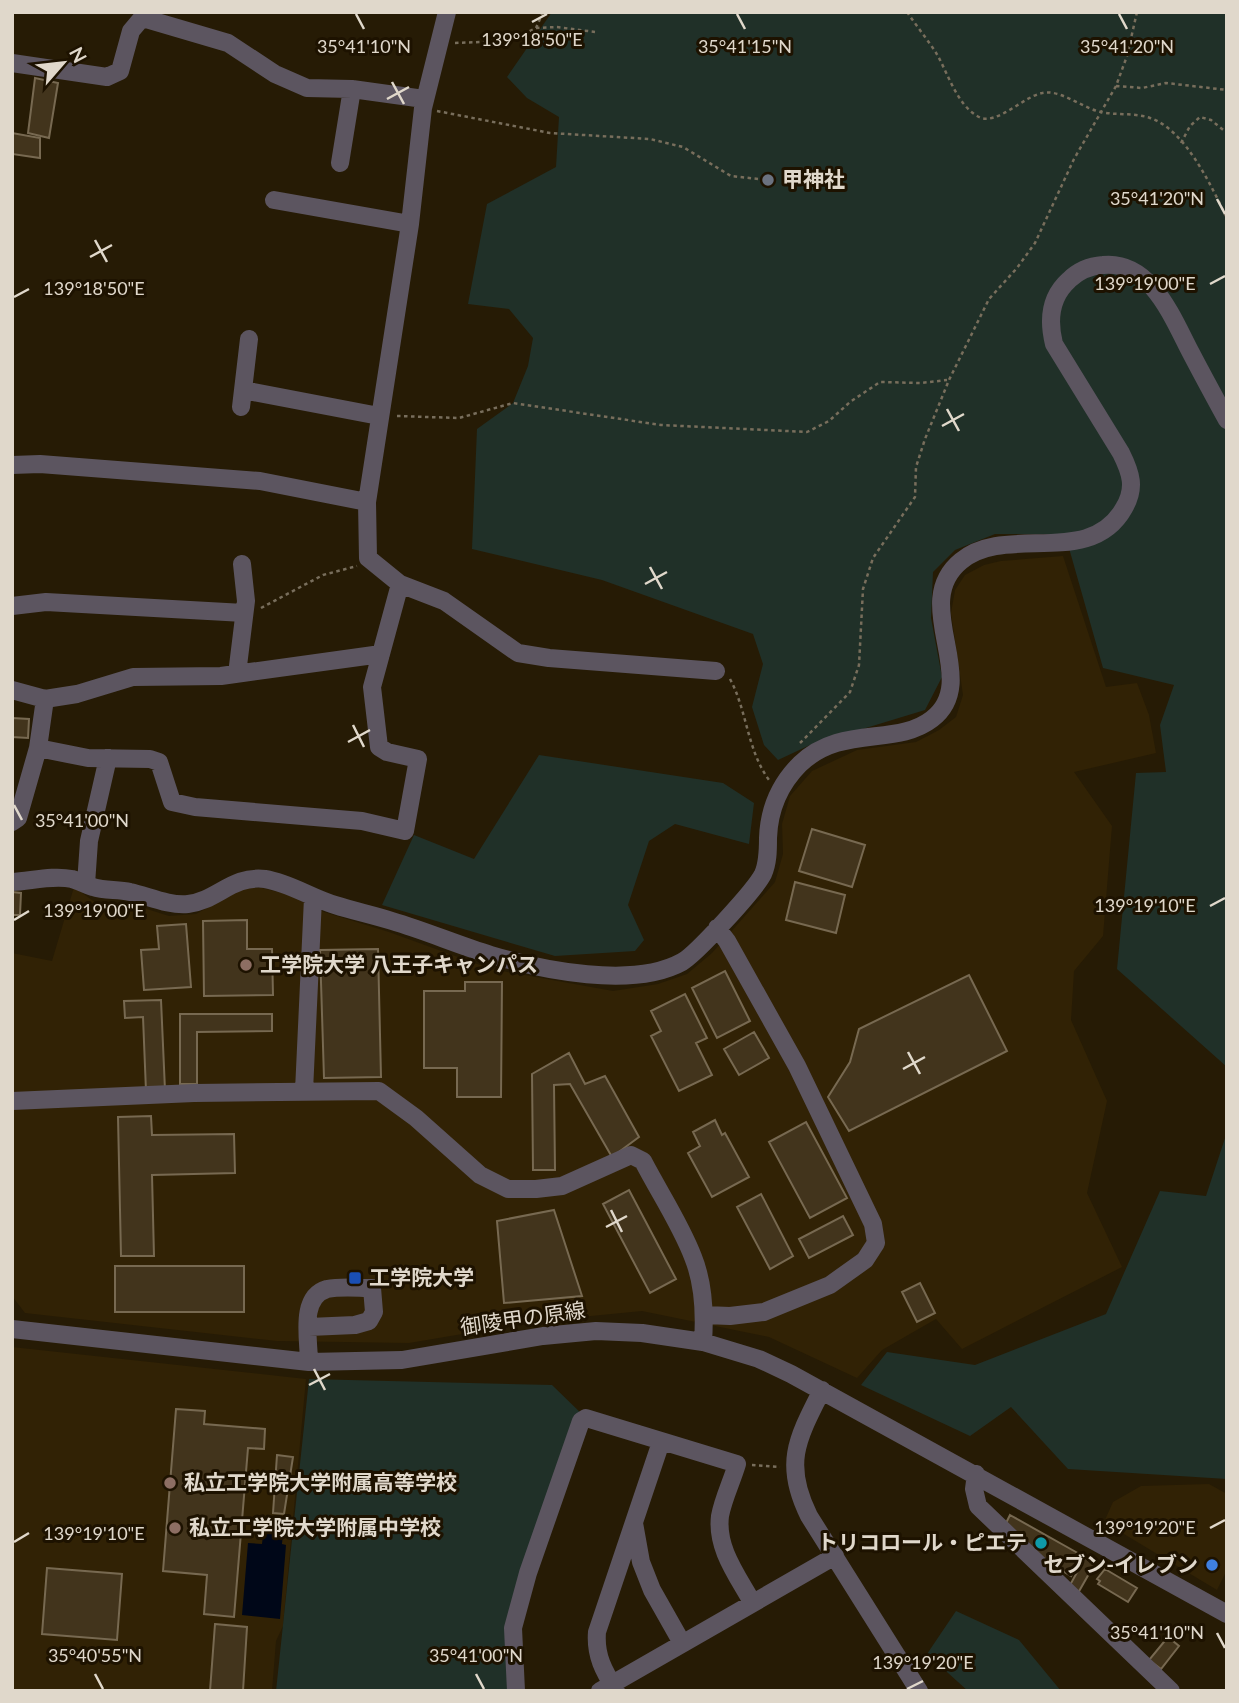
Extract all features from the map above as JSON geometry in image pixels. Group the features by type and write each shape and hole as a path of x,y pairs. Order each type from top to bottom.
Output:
{"street":[{"path":"447,12 424,103 410,224 366,502 368,558 400,584 444,601 518,653 716,671"},
{"path":"12,63 107,77 120,71 131,31 145,15 228,43 275,74 307,88 352,89 424,103"},
{"path":"340,163 352,89"},
{"path":"274,200 410,224"},
{"path":"12,882 63,878 96,888 125,891 171,903 190,904 245,878 264,879 284,883 313,898 393,921 494,956 555,969 604,974 630,975 659,971 684,961 718,928 763,874 768,857 768,831 778,792 792,773 818,751 832,744 850,738 915,728 931,721 942,710 951,688 941,597 944,581 963,558 994,547 1091,537 1107,530 1119,518 1130,498 1133,485 1130,470 1054,344 1049,326 1052,307 1069,280 1082,270 1098,265 1116,264 1133,271 1148,282 1171,315 1227,420"},
{"path":"249,339 242,398 379,416"},
{"path":"12,465 40,464 260,481 366,502"},
{"path":"237,674 247,601 242,564"},
{"path":"38,748 88,758 150,758 159,762 172,802 195,807 362,821 405,831 418,759 387,752 379,747 372,687 400,584"},
{"path":"12,606 46,602 244,613"},
{"path":"12,690 45,699 77,694 133,677 237,674 381,654"},
{"path":"12,822 18,818 38,748 45,699"},
{"path":"86,884 89,841 108,758"},
{"path":"304,1091 313,898"},
{"path":"705,1315 730,1316 764,1312 830,1286 865,1260 876,1243 873,1224 797,1066 718,928"},
{"path":"12,1101 379,1091 416,1118 480,1175 508,1189 562,1186 631,1155 643,1161 693,1256 701,1283 705,1315 704,1342"},
{"path":"309,1327 309,1362"},
{"name":"御陵甲の原線","path":"12,1329 309,1362 401,1360 543,1336 596,1331 642,1333 704,1342 760,1359 822,1390 1227,1614"},
{"path":"822,1390 801,1434 794,1468 798,1496 919,1691"},
{"path":"516,1691 513,1628 528,1573 581,1421 586,1419 737,1464 720,1514 721,1540 724,1552 752,1602"},
{"path":"661,1442 597,1632 598,1660 609,1688 752,1602 835,1556"},
{"path":"975,1474 974,1489 978,1506 1171,1691"},
{"path":"634,1523 641,1562 652,1590 682,1643"}],"path":[{"path":"536,28 543,12"},
{"path":"907,12 936,52 957,93 976,116 985,120 994,119 1043,92 1062,95 1100,112 1150,118 1169,129 1181,143 1209,181 1227,218"},
{"path":"792,773 790,759 800,743 850,692 859,665 863,589 873,558 915,496 916,467 949,380 989,299 1035,243 1100,112 1116,86 1138,12"},
{"path":"441,43 510,41 536,28 557,27 594,32"},
{"path":"1116,86 1142,88 1166,83 1227,90"},
{"path":"424,103 550,133 650,139 682,147 732,176 759,180"},
{"path":"1181,143 1190,126 1200,117 1211,120 1227,133"},
{"path":"379,416 459,418 513,403 661,425 807,432 829,421 850,402 880,382 921,383 949,380"},
{"path":"244,613 255,611 323,575 354,568 368,558"},
{"path":"716,671 727,674 733,685 763,772 778,792"},
{"path":"737,1464 794,1468"}],"shaded area":[{"name":"工学院大学 八王子キャンパス","path":"1063,556 1106,687 1137,683 1149,715 1156,753 1074,772 1112,826 1103,936 1074,971 1071,1020 1107,1101 1087,1193 1122,1267 962,1349 936,1319 882,1350 857,1378 769,1337 642,1311 540,1321 409,1343 277,1341 25,1313 12,1296 12,953 52,961 74,887 96,903 128,903 169,916 196,914 244,888 262,888 286,894 324,912 491,969 613,991 658,984 687,974 712,953 775,882 783,854 782,824 790,796 812,771 857,750 916,742 956,717 963,695 951,613 955,590 965,575 984,565 1001,561"},
{"path":"12,1347 306,1379 283,1626 276,1641 272,1691 12,1691"},
{"path":"1209,1484 1227,1494 1227,1570 1217,1590 1104,1522 1113,1502 1141,1486"}],"green space":[{"path":"552,12 1227,12 1227,1067 1117,969 1136,773 1166,772 1160,725 1174,685 1103,668 1065,534 995,534 955,550 933,572 931,618 942,677 925,710 810,745 778,760 764,745 752,707 763,664 753,634 602,580 472,549 477,429 513,403 528,366 533,338 509,309 468,304 487,204 556,167 559,117 527,98 507,77"},
{"path":"539,755 723,783 754,803 749,844 675,824 649,841 628,905 644,940 635,951 555,956 382,905 414,835 474,859"},
{"path":"1227,1132 1227,1479 1068,1469 1011,1407 970,1436 861,1385 887,1352 975,1365 1106,1314 1160,1191 1206,1196"},
{"path":"309,1379 552,1385 586,1418 513,1628 516,1691 276,1691"},
{"path":"956,1611 1019,1640 1061,1691 968,1691 927,1654"}],"water":[{"path":"265,1518 284,1521 282,1544 286,1545 280,1619 242,1615 248,1543 262,1544"}],"building":[{"path":"35,78 58,83 49,138 28,133"},
{"path":"12,133 40,138 40,158 12,154"},
{"path":"12,718 29,719 28,738 12,737"},
{"path":"812,829 865,845 852,887 799,871"},
{"path":"795,882 845,895 836,933 786,920"},
{"path":"12,892 21,893 20,915 12,915"},
{"path":"247,920 247,949 272,949 273,995 204,996 203,921"},
{"path":"186,924 191,987 144,990 141,950 159,949 157,926"},
{"path":"378,949 381,1077 324,1078 320,950"},
{"path":"725,971 750,1021 717,1038 692,988"},
{"path":"969,975 1007,1051 849,1131 828,1097 850,1062 859,1029"},
{"path":"465,982 502,982 501,1097 457,1097 457,1068 424,1068 424,991 465,991"},
{"path":"685,994 707,1038 696,1043 712,1075 679,1091 651,1036 661,1031 651,1011"},
{"path":"161,1000 165,1090 146,1091 143,1017 125,1018 124,1001"},
{"path":"180,1014 272,1014 272,1031 197,1032 197,1084 180,1084"},
{"path":"754,1032 769,1058 739,1075 724,1049"},
{"path":"569,1053 585,1084 605,1076 639,1137 612,1157 570,1084 554,1085 555,1170 533,1170 532,1074"},
{"path":"151,1116 152,1135 234,1134 235,1173 152,1175 154,1256 121,1256 118,1117"},
{"path":"715,1120 749,1177 712,1197 688,1153 700,1146 693,1132"},
{"path":"806,1122 847,1198 810,1218 769,1142"},
{"path":"629,1190 676,1279 650,1293 603,1204"},
{"path":"761,1194 793,1256 770,1269 737,1207"},
{"path":"554,1210 582,1296 504,1303 497,1221"},
{"path":"843,1216 853,1235 809,1258 799,1239"},
{"path":"115,1266 244,1266 244,1312 115,1312"},
{"path":"920,1283 935,1313 917,1322 902,1292"},
{"path":"176,1409 205,1411 204,1424 265,1429 264,1449 248,1448 234,1617 204,1614 207,1575 163,1571"},
{"path":"277,1455 293,1457 284,1514 273,1513"},
{"name":"トリコロール・ピエテ","path":"1010,1515 1083,1556 1071,1576 1042,1558 1006,1523"},
{"path":"1085,1558 1094,1565 1078,1593 1070,1585"},
{"path":"47,1568 122,1574 117,1640 42,1634"},
{"path":"1105,1569 1137,1588 1128,1602 1098,1584 1100,1581 1097,1579"},
{"path":"215,1624 247,1627 243,1691 210,1691"},
{"path":"1168,1637 1179,1646 1161,1669 1149,1660"}],"place":[{"name":"甲神社","path":"768,180"},
{"name":"工学院大学 八王子キャンパス","path":"246,965"},
{"name":"工学院大学","path":"355,1278"},
{"name":"私立工学院大学附属高等学校","path":"170,1483"},
{"name":"私立工学院大学附属中学校","path":"175,1528"},
{"name":"トリコロール・ピエテ","path":"1041,1543"},
{"name":"セブン-イレブン","path":"1212,1565"}]}
